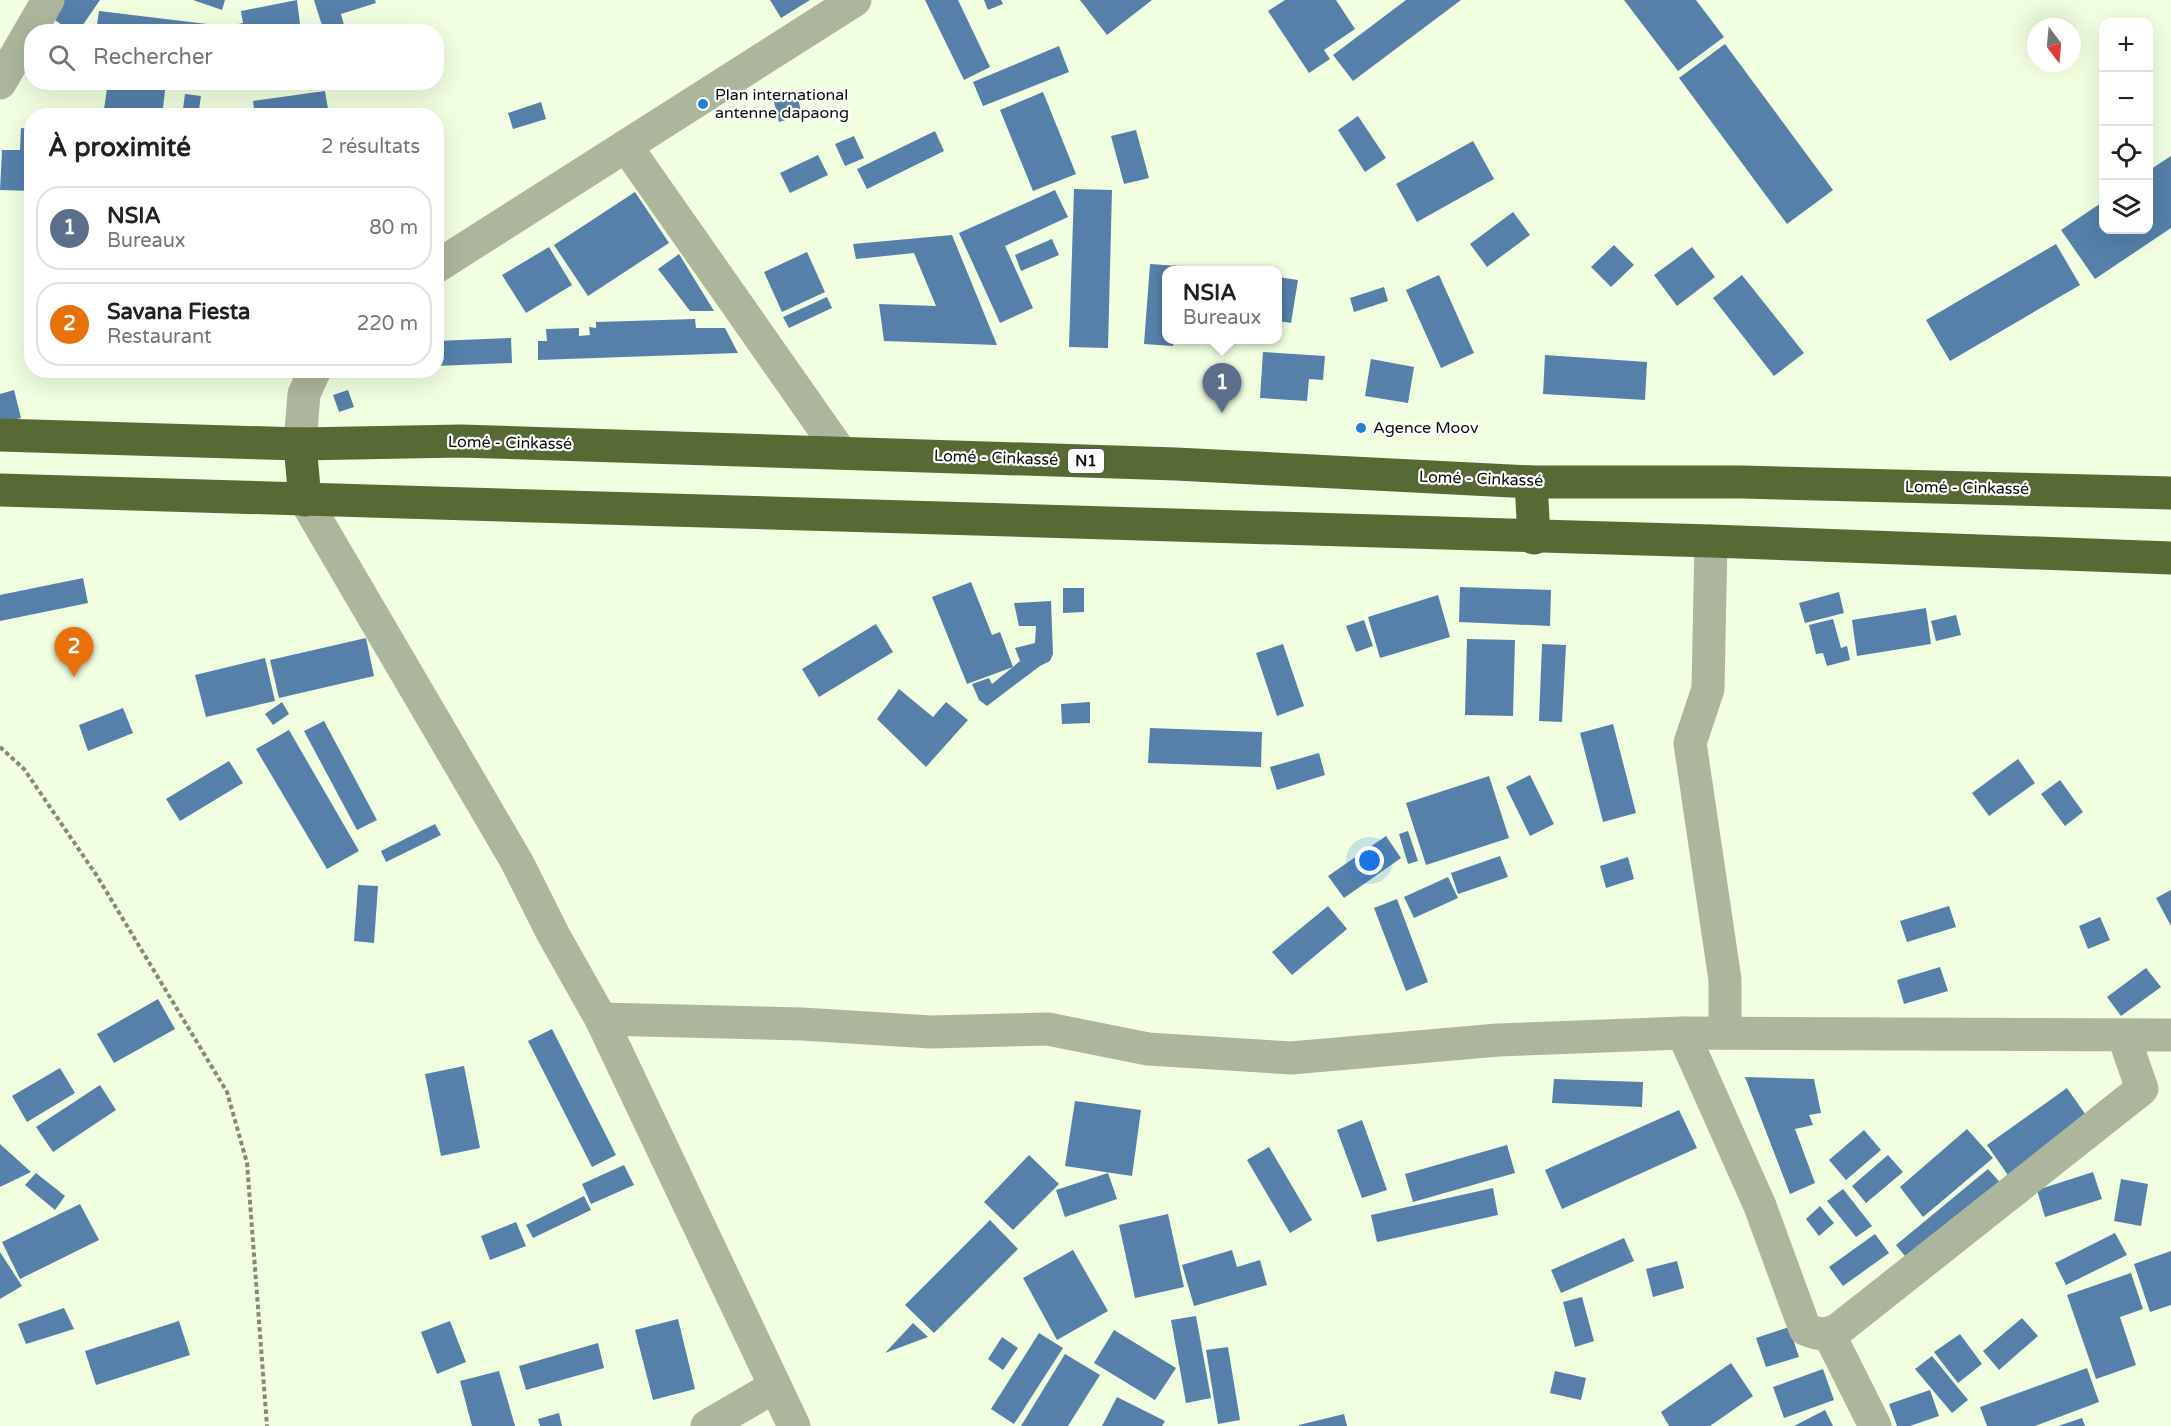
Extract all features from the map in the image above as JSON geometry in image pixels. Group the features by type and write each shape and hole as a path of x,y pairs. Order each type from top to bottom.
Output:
{"highway":[{"name":"Lomé - Cinkassé","path":"0,435 300,444 460,441 1176,464 1531,482 1742,482 2171,493"},
{"path":"300,444 305,500"},
{"path":"1531,482 1534,538"},
{"path":"0,490 1534,538 1711,541 2171,558"}],"street":[{"path":"34,24 48,0"},
{"path":"444,262 855,0"},
{"path":"0,83 24,42"},
{"path":"626,146 842,453"},
{"path":"300,444 304,394 311,378"},
{"path":"305,500 517,862 553,934 601,1019 794,1426"},
{"path":"1711,541 1708,688 1690,743 1725,980 1725,1033"},
{"path":"601,1019 802,1024 932,1032 1048,1029 1148,1049 1291,1058 1498,1040 1683,1033 2124,1037 2171,1035"},
{"path":"1683,1033 1760,1206 1805,1329 1818,1335 1829,1334 1840,1328 2142,1089 2124,1037"},
{"path":"1829,1334 1875,1426"},
{"path":"707,1426 774,1387"}],"path":[{"path":"0,747 24,769 97,876 227,1092 247,1163 267,1426"}],"building":[{"path":"55,0 100,0 84,24 61,24 45,13"},
{"path":"193,0 225,0 222,10"},
{"path":"297,0 300,24 238,24 243,23 241,11"},
{"path":"314,0 375,0 376,3 341,14 344,24 322,24"},
{"path":"770,0 810,0 781,18"},
{"path":"925,0 958,0 990,67 964,80"},
{"path":"984,0 1001,0 1003,4 988,10"},
{"path":"1080,0 1152,0 1107,35"},
{"path":"1285,0 1336,0 1355,29 1324,50 1330,59 1309,73 1268,11"},
{"path":"1406,0 1461,0 1353,81 1333,55"},
{"path":"1624,0 1696,0 1724,37 1678,71"},
{"path":"99,11 207,24 97,24"},
{"path":"1725,44 1833,190 1787,224 1679,78"},
{"path":"1059,46 1069,72 983,106 973,82"},
{"path":"107,90 165,90 163,108 104,108"},
{"path":"325,91 328,108 254,108 253,101"},
{"path":"796,91 802,115 779,122 773,98"},
{"path":"1043,92 1076,174 1033,191 1000,110"},
{"path":"185,94 201,96 199,108 183,108"},
{"path":"541,102 546,119 513,129 508,113"},
{"path":"1358,116 1386,158 1365,172 1338,130"},
{"path":"21,128 24,128 24,191 0,190 2,150 20,150"},
{"path":"1136,130 1149,178 1124,184 1111,136"},
{"path":"935,131 944,151 867,189 857,169"},
{"path":"854,136 864,158 845,166 835,144"},
{"path":"1473,141 1494,179 1417,222 1396,184"},
{"path":"818,155 828,175 790,193 780,173"},
{"path":"2171,156 2171,228 2095,279 2061,230 2099,204 2099,234 2153,234 2153,168"},
{"path":"1074,189 1112,190 1108,348 1069,347"},
{"path":"1055,190 1068,217 1005,246 1033,308 1000,323 959,233"},
{"path":"635,192 669,243 588,296 554,245"},
{"path":"1513,212 1530,235 1487,267 1470,244"},
{"path":"952,235 997,345 884,341 879,304 936,306 914,253 856,259 853,244"},
{"path":"1052,239 1059,255 1021,271 1015,255"},
{"path":"2056,244 2080,285 1950,361 1926,320"},
{"path":"1614,245 1634,265 1611,287 1591,267"},
{"path":"549,247 572,285 526,313 502,275"},
{"path":"1692,247 1715,277 1677,306 1654,275"},
{"path":"807,252 825,292 782,312 764,272"},
{"path":"679,254 714,311 690,311 658,269"},
{"path":"1150,264 1179,266 1162,266 1162,344 1173,344 1173,346 1144,344"},
{"path":"1439,275 1474,353 1441,368 1406,290"},
{"path":"1742,275 1804,353 1774,376 1713,298"},
{"path":"1282,278 1298,280 1291,323 1282,322"},
{"path":"1384,287 1388,301 1354,312 1350,298"},
{"path":"827,297 832,308 789,328 783,317"},
{"path":"695,319 696,328 725,328 738,353 538,360 538,341 547,341 546,329 579,328 579,336 590,335 589,327 596,328 596,322"},
{"path":"511,338 512,363 444,366 444,341"},
{"path":"1263,352 1325,356 1323,380 1309,379 1307,401 1260,398"},
{"path":"1545,355 1647,362 1645,400 1543,394"},
{"path":"1371,359 1414,367 1408,403 1365,396"},
{"path":"14,390 21,418 0,423 0,394"},
{"path":"348,390 354,407 339,412 333,395"},
{"path":"83,578 88,603 0,621 0,595"},
{"path":"971,582 992,635 1000,632 1013,667 967,684 932,597"},
{"path":"1460,587 1551,590 1550,626 1459,622"},
{"path":"1063,588 1084,588 1084,612 1063,613"},
{"path":"1839,592 1844,613 1805,623 1799,603"},
{"path":"1438,595 1450,637 1380,658 1368,617"},
{"path":"1051,601 1053,654 1050,661 987,706 979,700 972,684 989,678 992,684 1020,661 1015,648 1035,643 1036,626 1019,626 1014,603"},
{"path":"1926,608 1931,644 1857,656 1852,620"},
{"path":"1956,615 1961,635 1936,641 1931,621"},
{"path":"1833,619 1841,648 1847,646 1850,660 1827,666 1823,653 1816,654 1809,625"},
{"path":"1364,620 1373,646 1356,652 1346,626"},
{"path":"876,624 893,652 819,697 802,669"},
{"path":"366,638 374,676 279,698 270,660"},
{"path":"1467,639 1515,640 1513,716 1465,715"},
{"path":"1283,644 1304,706 1277,716 1256,653"},
{"path":"1542,644 1566,645 1562,722 1539,721"},
{"path":"265,658 275,701 206,717 195,675"},
{"path":"899,689 933,717 946,702 968,720 926,767 877,719"},
{"path":"282,702 289,714 273,725 265,714"},
{"path":"1090,702 1090,723 1062,724 1061,704"},
{"path":"123,708 133,733 88,751 79,725"},
{"path":"324,721 377,820 357,830 304,731"},
{"path":"1613,724 1636,813 1603,822 1580,733"},
{"path":"1150,728 1262,732 1261,767 1148,763"},
{"path":"289,730 359,851 327,869 256,749"},
{"path":"1319,753 1325,775 1277,790 1270,767"},
{"path":"2018,759 2035,783 1989,816 1972,793"},
{"path":"229,761 243,783 180,821 166,799"},
{"path":"1530,775 1554,824 1530,836 1506,787"},
{"path":"1489,776 1509,838 1426,865 1406,803"},
{"path":"2060,780 2083,812 2065,826 2041,794"},
{"path":"435,824 441,835 386,862 381,851"},
{"path":"1408,831 1418,861 1408,864 1399,834"},
{"path":"1386,836 1401,858 1344,898 1328,876"},
{"path":"1500,856 1508,877 1458,894 1451,873"},
{"path":"1628,857 1634,879 1606,888 1600,866"},
{"path":"1448,877 1458,898 1414,918 1404,897"},
{"path":"358,885 378,886 374,943 354,941"},
{"path":"2171,890 2171,926 2156,898"},
{"path":"1397,899 1428,982 1406,991 1374,908"},
{"path":"1328,906 1347,929 1292,975 1272,952"},
{"path":"1949,906 1956,927 1907,942 1900,921"},
{"path":"2100,917 2110,940 2088,949 2079,926"},
{"path":"1940,967 1948,991 1904,1004 1897,980"},
{"path":"2146,968 2161,987 2121,1016 2107,997"},
{"path":"158,999 175,1029 114,1063 97,1034"},
{"path":"552,1029 616,1155 592,1167 528,1041"},
{"path":"464,1066 480,1148 441,1156 425,1074"},
{"path":"60,1068 75,1093 27,1122 12,1096"},
{"path":"1745,1077 1814,1079 1821,1113 1809,1115 1813,1125 1795,1129 1815,1183 1790,1194"},
{"path":"1554,1079 1643,1082 1642,1107 1552,1103"},
{"path":"100,1085 116,1110 53,1152 36,1127"},
{"path":"2067,1088 2090,1121 2010,1178 1987,1145"},
{"path":"1075,1101 1141,1110 1132,1176 1065,1166"},
{"path":"1679,1110 1697,1148 1562,1209 1545,1170"},
{"path":"1362,1120 1387,1190 1362,1198 1337,1130"},
{"path":"1967,1129 1993,1158 1923,1217 1900,1187"},
{"path":"1864,1130 1881,1150 1846,1180 1829,1160"},
{"path":"0,1144 31,1172 0,1187"},
{"path":"1507,1145 1515,1173 1413,1202 1405,1174"},
{"path":"1269,1147 1312,1220 1290,1233 1247,1160"},
{"path":"1029,1155 1059,1184 1013,1230 984,1202"},
{"path":"1888,1155 1903,1172 1866,1203 1852,1186"},
{"path":"624,1165 634,1185 591,1204 582,1184"},
{"path":"1988,1169 2007,1190 1914,1267 1896,1245"},
{"path":"2093,1172 2102,1199 2045,1217 2037,1190"},
{"path":"36,1173 65,1196 55,1210 25,1185"},
{"path":"1108,1173 1117,1199 1065,1217 1056,1190"},
{"path":"2121,1179 2148,1184 2141,1226 2114,1221"},
{"path":"1493,1188 1498,1215 1377,1242 1371,1215"},
{"path":"1843,1189 1872,1226 1856,1237 1827,1201"},
{"path":"584,1196 591,1210 533,1238 526,1225"},
{"path":"80,1204 99,1240 20,1279 2,1242"},
{"path":"1820,1206 1834,1223 1819,1236 1806,1219"},
{"path":"1168,1214 1184,1287 1135,1298 1119,1225"},
{"path":"990,1220 1018,1249 934,1333 905,1305"},
{"path":"516,1222 526,1246 490,1260 481,1236"},
{"path":"2115,1233 2127,1255 2066,1285 2055,1263"},
{"path":"1875,1234 1889,1253 1843,1286 1829,1267"},
{"path":"1624,1238 1634,1261 1561,1293 1551,1270"},
{"path":"1073,1250 1108,1311 1057,1340 1023,1278"},
{"path":"1232,1250 1237,1267 1260,1260 1267,1285 1194,1306 1182,1265"},
{"path":"2171,1251 2171,1305 2150,1312 2134,1264"},
{"path":"0,1252 22,1286 0,1299"},
{"path":"1677,1261 1684,1288 1653,1297 1646,1269"},
{"path":"2131,1273 2143,1309 2120,1317 2136,1365 2096,1379 2067,1295"},
{"path":"1582,1297 1594,1341 1575,1347 1563,1302"},
{"path":"64,1308 74,1329 26,1344 18,1324"},
{"path":"1196,1316 1211,1398 1186,1403 1171,1320"},
{"path":"2022,1318 2038,1336 1999,1370 1983,1351"},
{"path":"678,1319 695,1389 653,1400 635,1330"},
{"path":"179,1321 190,1355 96,1385 85,1351"},
{"path":"450,1321 466,1362 437,1374 421,1332"},
{"path":"913,1323 928,1337 885,1353"},
{"path":"1789,1327 1799,1357 1766,1367 1756,1338"},
{"path":"1114,1330 1176,1368 1155,1400 1094,1363"},
{"path":"1039,1333 1063,1348 1014,1424 991,1409"},
{"path":"1960,1334 1982,1364 1958,1383 1934,1352"},
{"path":"1002,1337 1018,1348 1003,1370 988,1359"},
{"path":"598,1343 604,1368 526,1390 519,1366"},
{"path":"1228,1347 1240,1420 1218,1424 1206,1350"},
{"path":"1065,1354 1100,1375 1068,1426 1021,1426"},
{"path":"1932,1356 1968,1400 1952,1413 1915,1369"},
{"path":"1731,1363 1753,1396 1710,1426 1669,1426 1661,1412"},
{"path":"2087,1368 2099,1402 2035,1426 1987,1426 1980,1407"},
{"path":"1823,1369 1834,1400 1784,1418 1773,1387"},
{"path":"499,1371 515,1426 472,1426 460,1381"},
{"path":"1555,1371 1586,1378 1581,1400 1550,1393"},
{"path":"1930,1390 1939,1416 1910,1426 1897,1426 1889,1404"},
{"path":"1117,1397 1165,1421 1162,1426 1102,1426"},
{"path":"1825,1410 1833,1426 1794,1426"},
{"path":"559,1413 562,1426 540,1426 538,1419"},
{"path":"1344,1414 1347,1426 1299,1426 1299,1425"},
{"path":"2082,1418 2085,1426 2058,1426"}],"place":[{"name":"Plan international antenne dapaong","path":"703,104"},
{"name":"NSIA","path":"1222,413"},
{"name":"Agence Moov","path":"1361,428"},
{"name":"Savana Fiesta","path":"74,677"}]}
